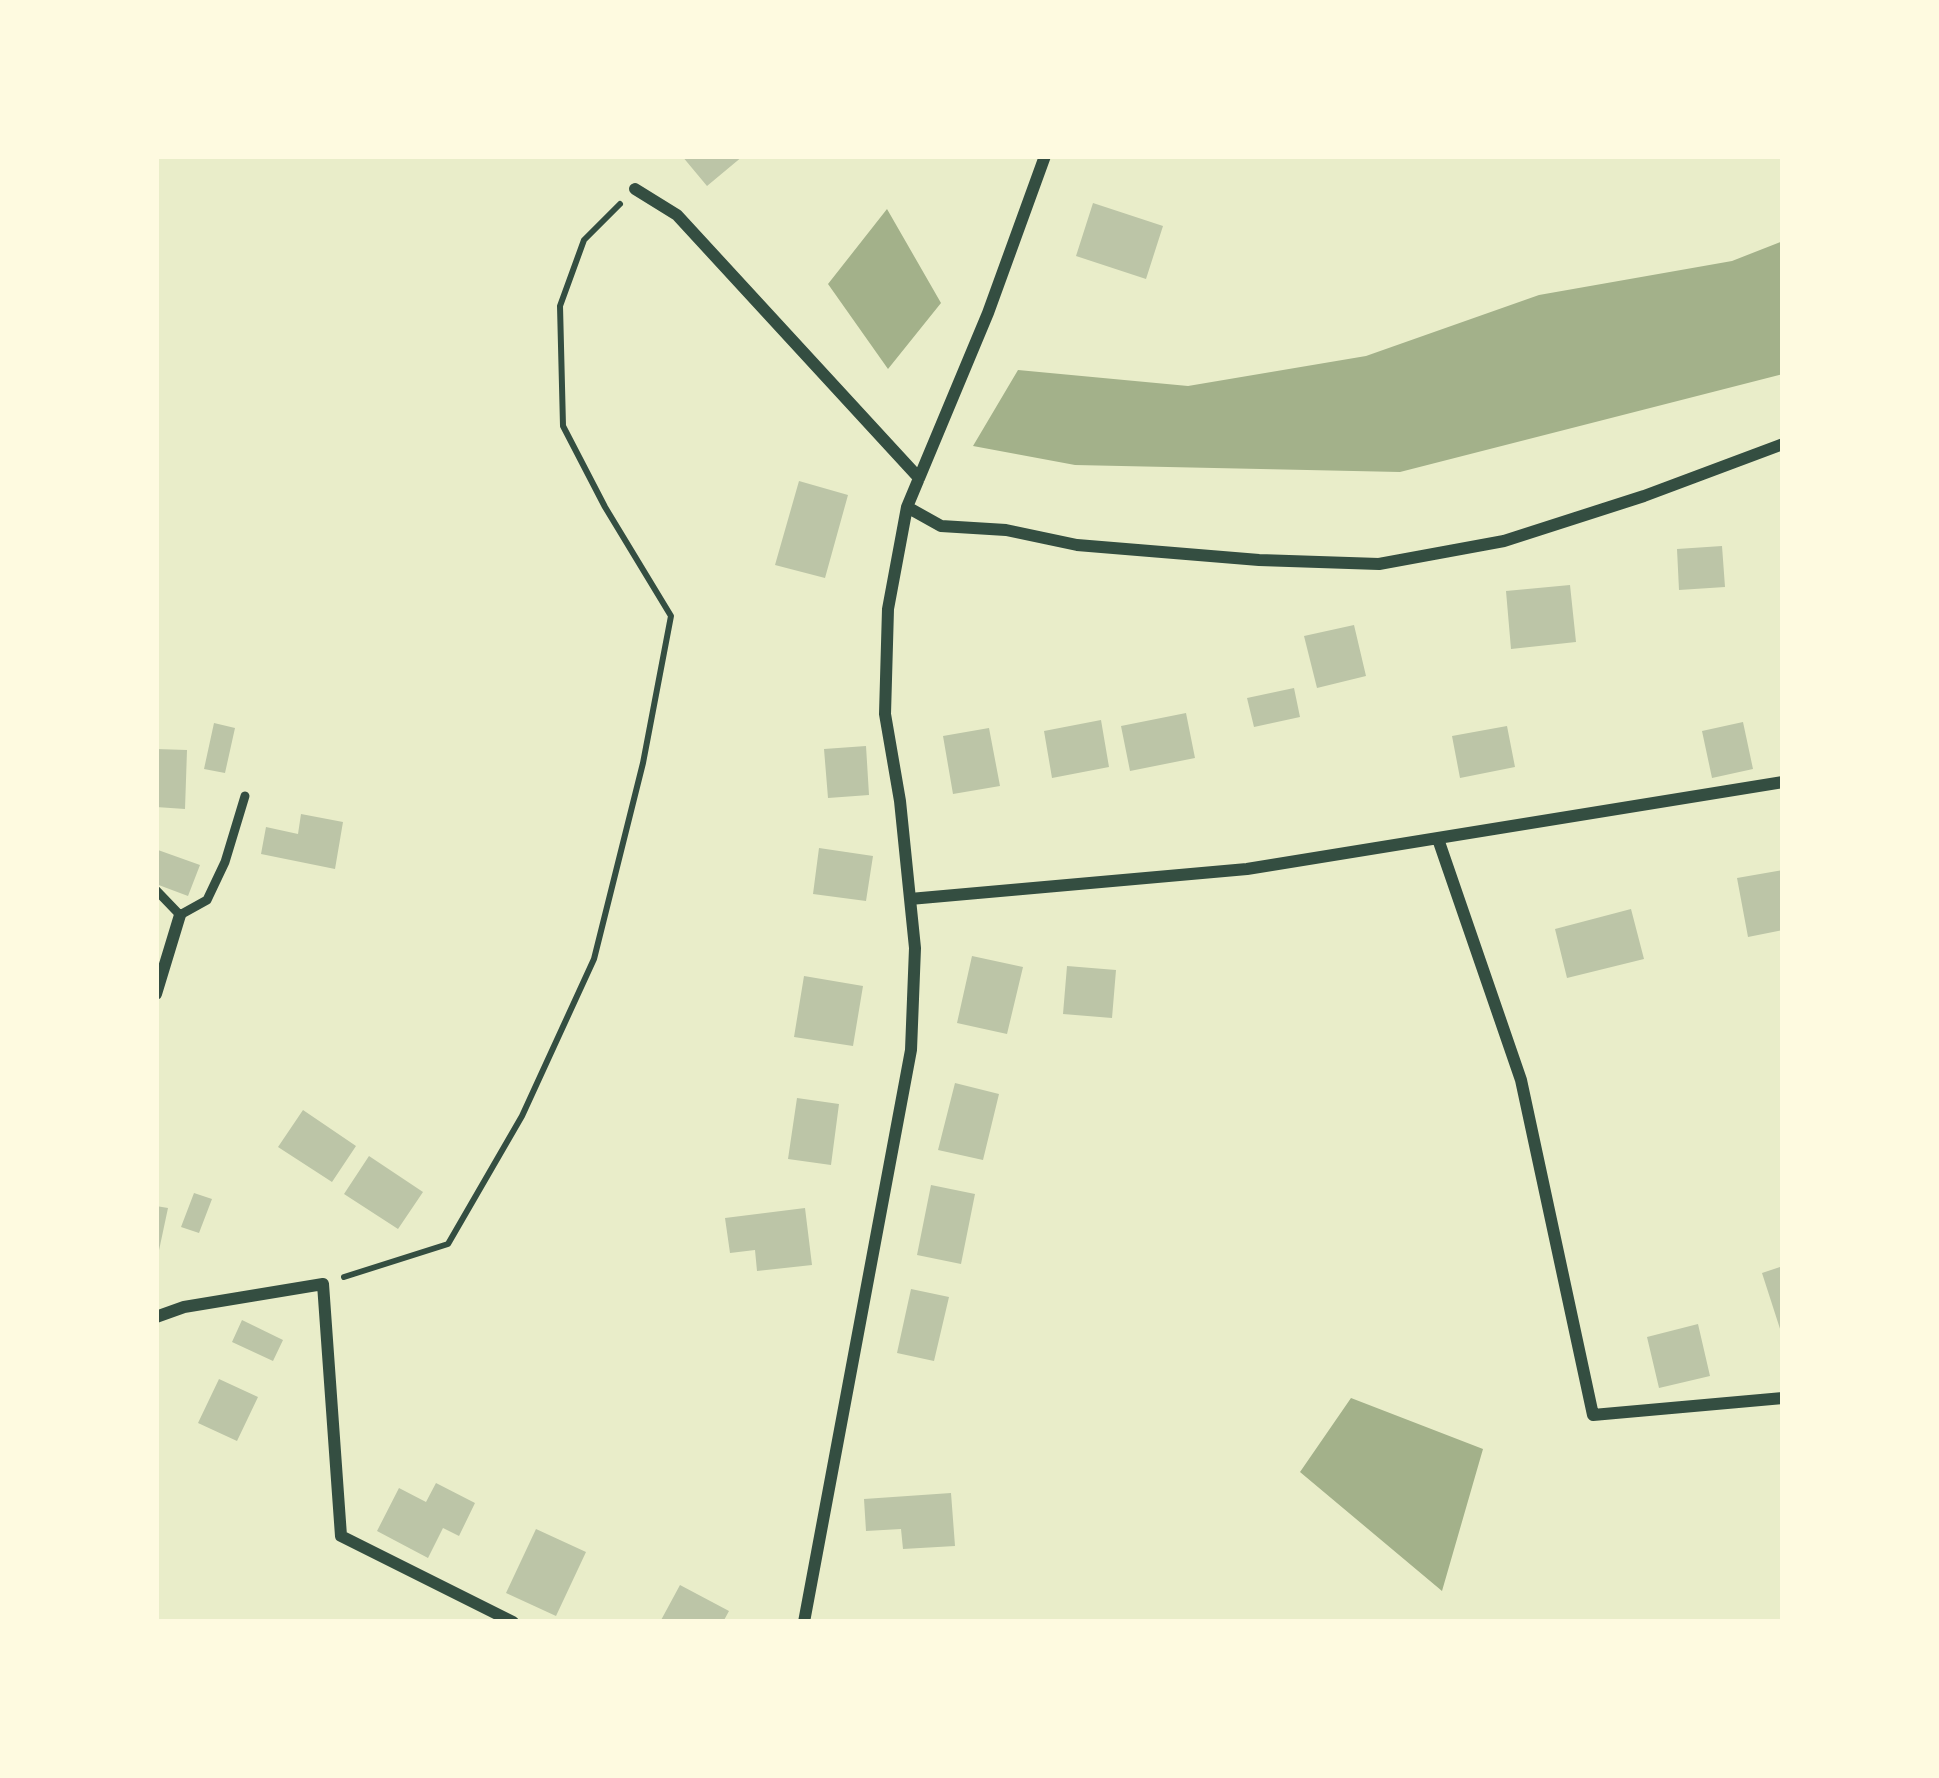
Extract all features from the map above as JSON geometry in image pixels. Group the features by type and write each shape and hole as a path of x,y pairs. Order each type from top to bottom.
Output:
{"street":[{"path":"804,1622 911,1050 915,948 885,714 888,609 908,507 988,313 1045,156"},
{"path":"635,189 677,215 920,478"},
{"path":"908,507 941,526 1006,530 1077,544 1259,560 1379,564 1504,541 1783,444"},
{"path":"910,898 1247,868 1783,782"},
{"path":"1438,838 1521,1079 1593,1415 1783,1399"},
{"path":"156,994 180,915"},
{"path":"156,1317 184,1307 323,1284 341,1537 513,1622"}],"lane":[{"path":"156,890 180,915 206,900 245,796"}],"path":[{"path":"323,1284 448,1244 522,1116 594,959 643,764 671,616 563,426 560,306 584,240 635,189"}],"shaded area":[{"path":"887,209 941,303 888,369 828,284"},
{"path":"1783,241 1783,374 1400,472 1075,465 973,446 1018,370 1188,386 1366,356 1539,295 1732,261"},
{"path":"1351,1398 1483,1449 1442,1591 1300,1472"}],"building":[{"path":"682,156 743,156 707,186"},
{"path":"1093,203 1163,226 1146,279 1076,256"},
{"path":"799,481 848,495 825,578 775,565"},
{"path":"1722,546 1725,587 1679,590 1677,549"},
{"path":"1570,585 1576,642 1511,649 1506,591"},
{"path":"1354,625 1366,676 1317,688 1304,636"},
{"path":"1294,688 1300,717 1254,727 1247,698"},
{"path":"1186,713 1195,758 1130,771 1121,726"},
{"path":"1101,720 1109,767 1052,778 1044,731"},
{"path":"1743,722 1753,769 1712,778 1702,731"},
{"path":"214,723 235,728 225,773 204,769"},
{"path":"1507,726 1515,767 1460,778 1452,736"},
{"path":"989,728 1000,786 953,794 943,736"},
{"path":"866,746 869,795 828,798 824,749"},
{"path":"156,749 187,750 185,809 156,807"},
{"path":"301,814 343,822 335,869 261,854 266,827 298,834"},
{"path":"819,848 873,856 866,901 813,894"},
{"path":"158,850 200,865 188,896 156,884"},
{"path":"1783,870 1783,930 1748,937 1737,878"},
{"path":"1631,909 1644,959 1567,978 1555,929"},
{"path":"972,956 1023,967 1007,1034 957,1023"},
{"path":"1067,966 1116,970 1112,1018 1063,1014"},
{"path":"804,976 863,986 853,1046 794,1037"},
{"path":"955,1083 999,1094 983,1160 938,1150"},
{"path":"797,1098 839,1104 831,1165 788,1159"},
{"path":"303,1110 356,1146 332,1182 278,1147"},
{"path":"369,1156 423,1192 398,1229 344,1194"},
{"path":"931,1185 975,1194 961,1264 917,1255"},
{"path":"194,1193 212,1199 199,1233 181,1227"},
{"path":"156,1206 168,1208 158,1255 156,1255"},
{"path":"805,1208 812,1265 757,1271 755,1250 730,1253 725,1218"},
{"path":"1783,1266 1783,1335 1782,1335 1762,1273"},
{"path":"911,1289 949,1297 934,1361 897,1353"},
{"path":"242,1320 283,1340 273,1361 232,1342"},
{"path":"1698,1324 1710,1376 1659,1388 1647,1337"},
{"path":"219,1379 258,1397 237,1441 198,1423"},
{"path":"436,1483 475,1503 459,1536 443,1528 428,1558 377,1531 399,1488 426,1502"},
{"path":"951,1493 955,1546 903,1549 901,1529 866,1531 864,1499"},
{"path":"536,1529 586,1552 556,1616 506,1593"},
{"path":"680,1585 729,1611 723,1622 660,1622"}]}
